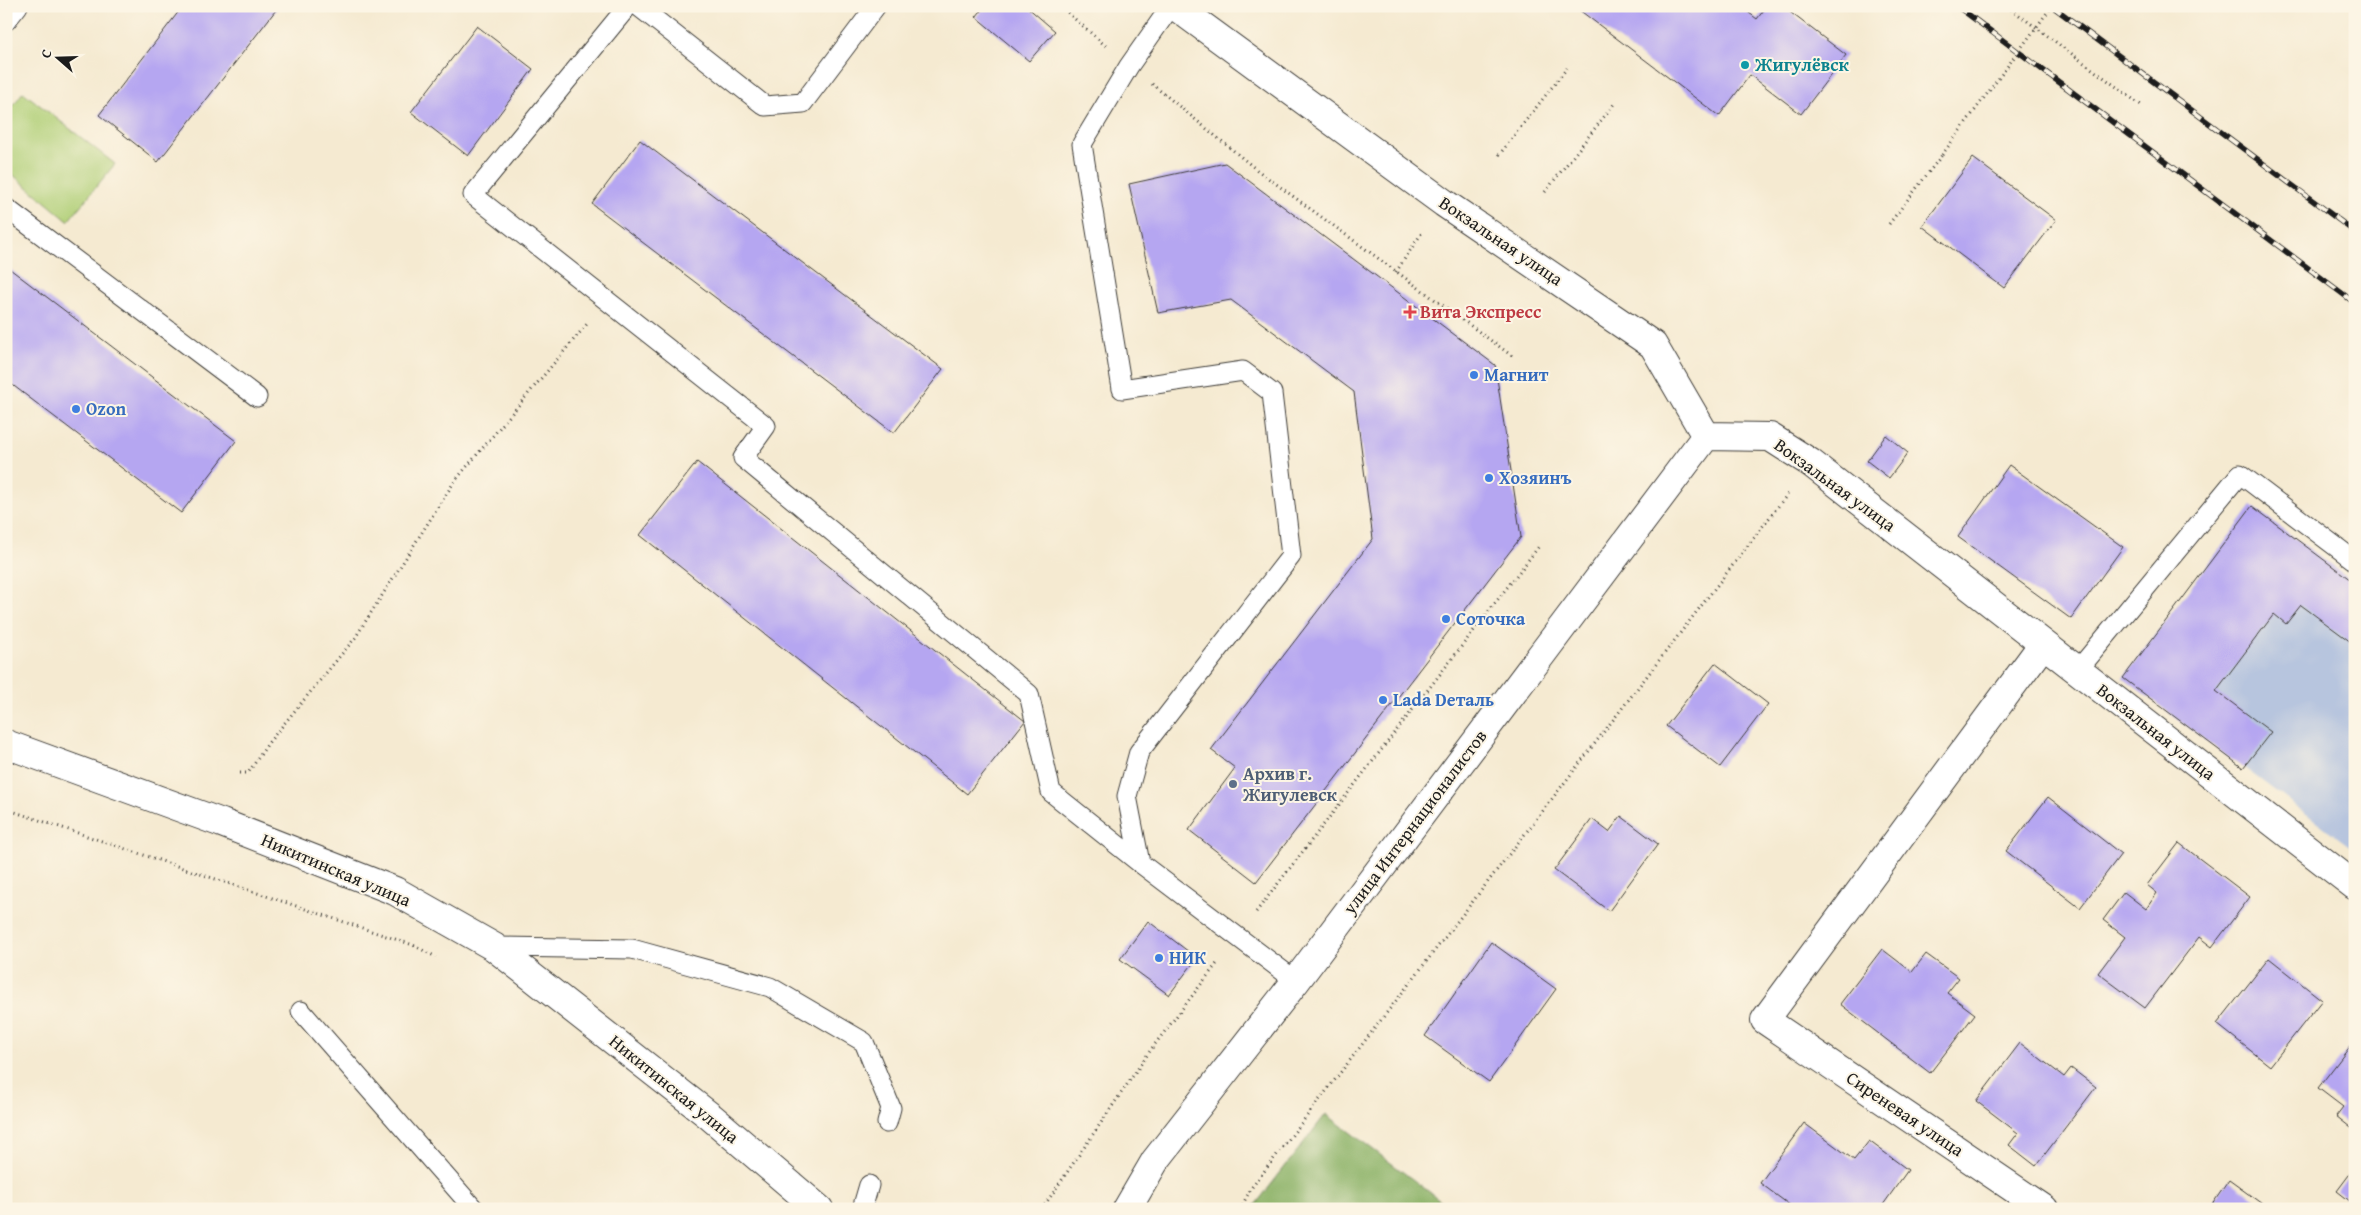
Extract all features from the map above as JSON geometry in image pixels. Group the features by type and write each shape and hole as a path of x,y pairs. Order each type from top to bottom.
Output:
{"street":[{"name":"Вокзальная улица","path":"1175,6 1444,203 1653,345 1706,436 1770,437 1811,463 2355,886"},
{"name":"улица Интернационалистов","path":"1127,1209 1155,1160 1296,981 1706,436"},
{"name":"Сиреневая улица","path":"2043,644 1765,1020 2044,1209"},
{"name":"Никитинская улица","path":"6,744 222,823 395,891 494,947 711,1117 819,1209"}],"lane":[{"path":"6,21 18,6"},
{"path":"628,6 473,195 766,426 743,458 1029,694 1051,792 1140,863 1296,981"},
{"path":"638,6 765,106 803,103 876,6"},
{"path":"1140,863 1127,796 1139,752 1291,556 1272,393 1243,371 1122,389 1082,144 1129,66 1171,6"},
{"path":"6,208 257,397"},
{"path":"2078,670 2240,474 2355,561"},
{"path":"494,947 632,949 770,987 864,1042 892,1108 887,1123"},
{"path":"301,1011 474,1209"},
{"path":"862,1209 869,1186"}],"path":[{"path":"1060,6 1129,66 1256,170 1515,358"},
{"path":"2007,6 2141,105"},
{"path":"1889,224 2052,6"},
{"path":"1499,155 1567,68"},
{"path":"1545,192 1614,104"},
{"path":"1396,272 1424,231"},
{"path":"240,773 248,773 269,742 355,638 454,482 606,301"},
{"path":"1240,1209 1258,1180 1811,463"},
{"path":"1042,1209 1152,1048 1540,545"},
{"path":"6,809 413,945 443,960"}],"shaded area":[{"path":"2252,506 2355,583 2355,850 2123,678"}],"green space":[{"path":"23,92 115,164 68,221 6,169 6,115"},
{"path":"1326,1114 1452,1209 1252,1209"}],"building":[{"path":"183,6 279,6 158,162 99,115"},
{"path":"985,6 1026,6 1055,31 1029,61 976,17"},
{"name":"Жигулёвск","path":"1574,6 1740,6 1757,19 1767,6 1782,6 1846,55 1801,114 1750,75 1719,116"},
{"path":"477,26 533,69 468,156 411,112"},
{"path":"640,140 943,369 894,433 592,204"},
{"path":"1973,158 2056,220 2004,288 1922,226"},
{"path":"1225,163 1495,365 1521,537 1256,882 1189,830 1235,768 1211,750 1373,539 1354,392 1231,300 1158,313 1129,184"},
{"path":"6,266 236,441 181,513 6,380"},
{"path":"1886,435 1908,453 1889,478 1867,461"},
{"path":"697,462 1025,721 967,794 640,535"},
{"path":"2009,465 2123,547 2071,619 1958,537"},
{"path":"2252,506 2355,583 2355,645 2301,605 2286,624 2274,614 2216,691 2271,732 2243,768 2123,678"},
{"path":"1715,663 1768,704 1720,767 1666,726"},
{"path":"2048,797 2121,854 2080,908 2006,851"},
{"path":"1621,816 1658,844 1609,911 1554,870 1592,819 1609,832"},
{"path":"2179,843 2250,897 2212,947 2199,937 2145,1008 2098,973 2125,937 2103,920 2124,892 2146,909 2157,893 2147,885"},
{"name":"НИК","path":"1148,921 1197,958 1169,995 1120,959"},
{"path":"1491,942 1556,989 1489,1082 1425,1036"},
{"path":"1882,949 1912,972 1926,954 1959,978 1947,993 1975,1014 1930,1073 1840,1004"},
{"path":"2269,958 2322,1000 2270,1066 2217,1024"},
{"path":"2355,1040 2355,1131 2336,1116 2343,1107 2318,1088"},
{"path":"2020,1043 2064,1077 2071,1068 2096,1087 2036,1166 2009,1145 2018,1133 1976,1101"},
{"path":"1804,1123 1854,1160 1869,1141 1908,1170 1880,1209 1795,1209 1760,1183"},
{"path":"2355,1167 2355,1205 2337,1191"},
{"path":"2229,1180 2269,1209 2209,1209"}],"railway":[{"path":"1957,6 2355,303"},
{"path":"2052,6 2355,232"}],"place":[{"name":"Жигулёвск","path":"1745,65"},
{"name":"Вита Экспресс","path":"1410,312"},
{"name":"Магнит","path":"1474,375"},
{"name":"Ozon","path":"76,409"},
{"name":"Хозяинъ","path":"1489,478"},
{"name":"Соточка","path":"1446,619"},
{"name":"Lada Dеталь","path":"1383,700"},
{"name":"Архив г. Жигулевск","path":"1233,784"},
{"name":"НИК","path":"1159,958"}]}
